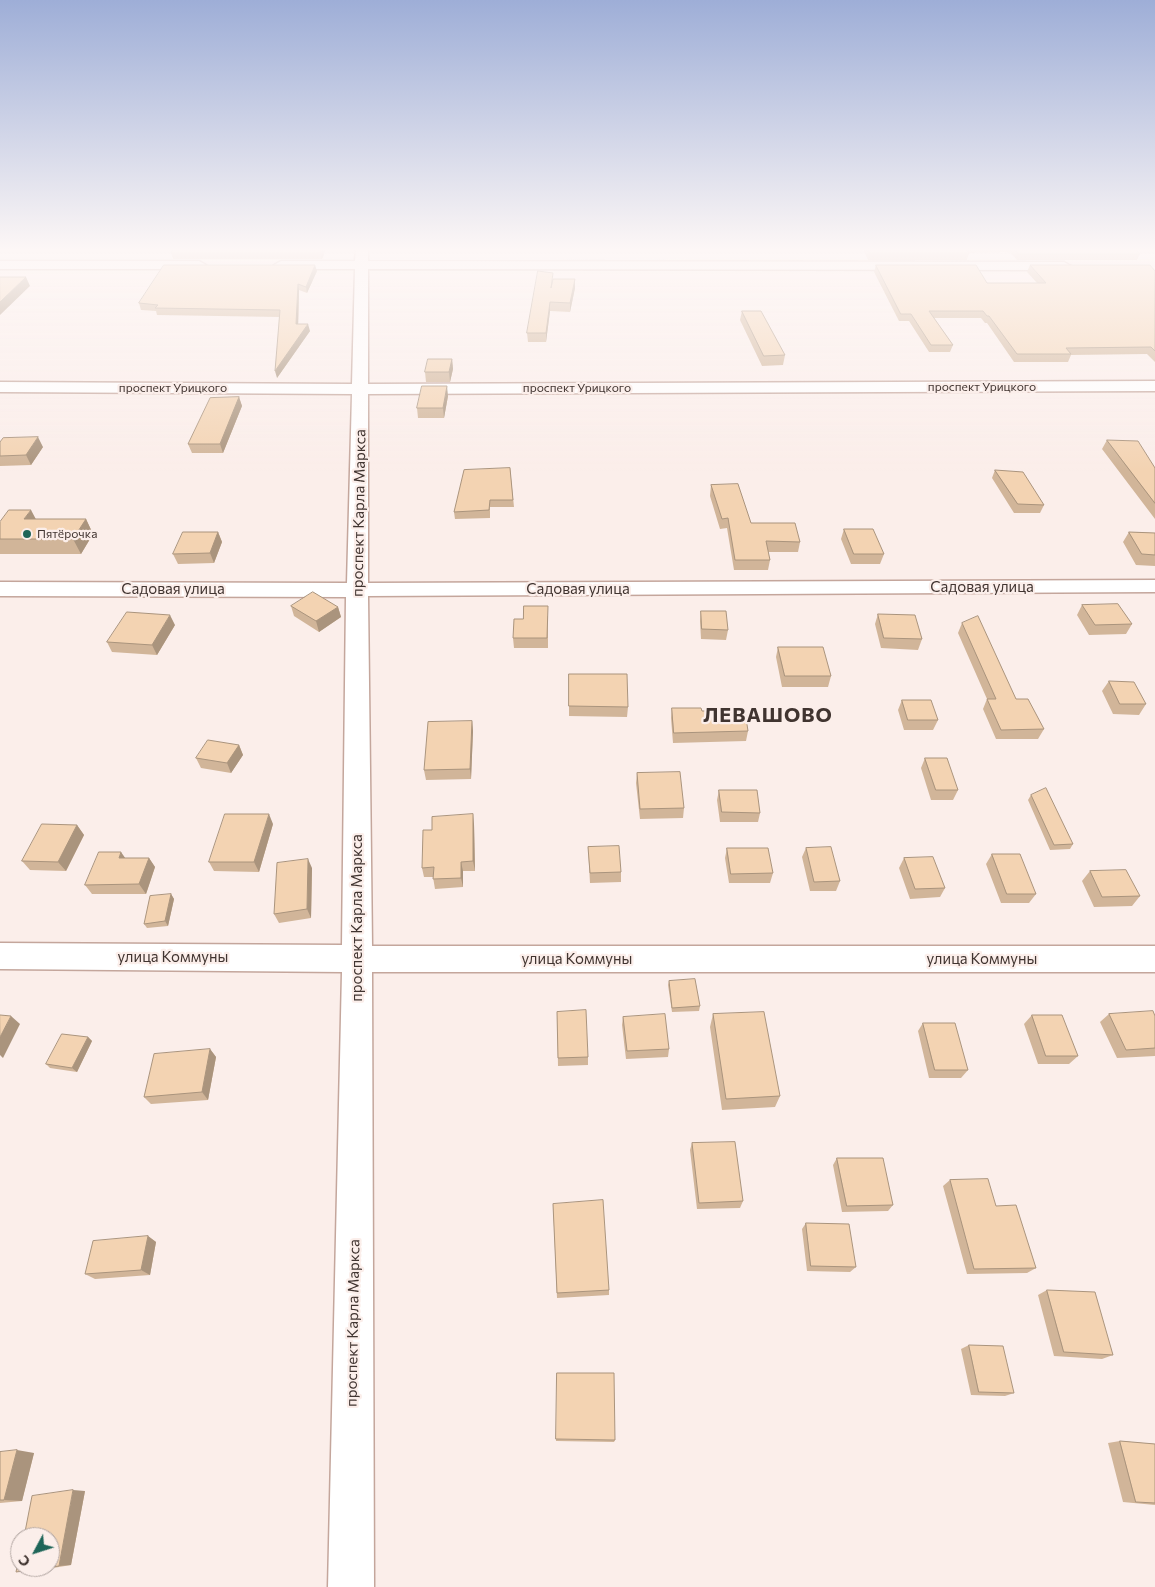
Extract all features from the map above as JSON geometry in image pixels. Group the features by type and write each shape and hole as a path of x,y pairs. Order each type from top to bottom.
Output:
{"street":[{"name":"проспект Карла Маркса","path":"351,1587 357,959 357,590 361,323"},
{"name":"проспект Урицкого","path":"0,387 361,389 1155,386"},
{"name":"Садовая улица","path":"0,589 357,590 1155,586"},
{"name":"улица Коммуны","path":"0,956 357,959 1155,959"}],"building":[{"path":"279,323 308,324 275,371"},
{"path":"529,323 547,323 546,333 527,333"},
{"path":"748,323 768,323 785,355 764,356"},
{"path":"917,323 938,323 953,345 931,345"},
{"path":"994,323 1155,323 1155,351 1151,347 1066,348 1071,354 1017,354"},
{"path":"428,359 452,359 449,372 425,372"},
{"path":"422,386 447,386 443,408 417,408"},
{"path":"239,397 220,444 188,444 210,398"},
{"path":"38,437 26,455 0,456 0,442 3,438"},
{"path":"1107,440 1138,441 1155,468 1155,503"},
{"path":"510,468 513,500 490,500 489,510 454,512 464,470"},
{"path":"995,470 1023,472 1044,505 1018,504"},
{"path":"738,484 751,523 795,523 800,542 766,541 770,560 735,560 728,518 722,519 711,485"},
{"path":"9,510 31,510 24,519 86,519 73,539 0,539 0,522"},
{"path":"844,529 873,529 884,554 854,554"},
{"path":"183,532 218,532 210,553 173,554"},
{"path":"1129,532 1155,533 1155,555 1142,554"},
{"path":"313,592 338,607 316,621 291,606"},
{"path":"1118,604 1132,624 1095,625 1082,605"},
{"path":"524,606 548,606 547,638 513,638 514,619 523,619"},
{"path":"701,611 726,611 728,630 702,629"},
{"path":"127,612 170,615 152,645 107,642"},
{"path":"878,614 915,615 922,639 884,638"},
{"path":"978,616 1016,699 1028,699 1044,729 1001,730 987,699 996,699 962,623"},
{"path":"778,647 823,647 831,676 785,676"},
{"path":"569,674 627,674 628,707 569,706"},
{"path":"1109,681 1134,682 1146,704 1120,704"},
{"path":"902,700 931,700 938,720 908,720"},
{"path":"672,708 701,708 702,711 745,711 748,731 674,733"},
{"path":"472,721 470,769 424,770 428,722"},
{"path":"208,740 239,745 227,763 196,758"},
{"path":"925,758 947,758 958,790 936,790"},
{"path":"680,772 684,808 640,809 637,773"},
{"path":"1046,788 1073,844 1054,845 1031,795"},
{"path":"719,790 757,790 760,813 722,812"},
{"path":"225,814 269,814 254,862 209,862"},
{"path":"473,814 473,861 461,862 461,878 433,879 434,867 422,868 423,830 432,830 432,817"},
{"path":"42,824 77,825 58,862 22,861"},
{"path":"619,846 621,872 590,873 588,847"},
{"path":"831,847 840,881 814,882 806,848"},
{"path":"727,848 768,848 773,873 731,874"},
{"path":"99,852 121,852 119,858 149,858 139,884 85,885"},
{"path":"992,854 1020,854 1036,894 1007,894"},
{"path":"933,857 945,888 915,889 904,858"},
{"path":"308,859 307,909 274,914 277,863"},
{"path":"1126,870 1140,896 1102,897 1090,871"},
{"path":"171,894 165,921 144,924 150,896"},
{"path":"695,979 700,1006 672,1008 669,981"},
{"path":"586,1010 588,1057 558,1058 557,1012"},
{"path":"1153,1011 1155,1016 1155,1048 1126,1050 1109,1014"},
{"path":"764,1012 780,1096 726,1099 713,1014"},
{"path":"665,1014 669,1049 627,1051 623,1017"},
{"path":"0,1015 11,1016 0,1037"},
{"path":"1032,1015 1062,1015 1078,1056 1046,1056"},
{"path":"923,1023 955,1023 968,1070 935,1070"},
{"path":"62,1034 88,1037 72,1068 46,1064"},
{"path":"210,1049 202,1092 144,1097 154,1054"},
{"path":"735,1142 743,1201 699,1203 692,1143"},
{"path":"837,1158 883,1158 893,1205 847,1206"},
{"path":"988,1179 996,1206 1016,1205 1036,1268 974,1269 950,1180"},
{"path":"603,1200 609,1290 557,1293 553,1204"},
{"path":"806,1223 849,1224 856,1267 811,1266"},
{"path":"148,1236 141,1270 85,1274 93,1241"},
{"path":"1047,1290 1095,1292 1113,1355 1064,1352"},
{"path":"969,1345 1003,1346 1014,1393 979,1392"},
{"path":"557,1373 614,1373 615,1440 556,1439"},
{"path":"1120,1441 1155,1444 1155,1503 1136,1502"},
{"path":"17,1450 4,1500 0,1500 0,1452"},
{"path":"73,1490 60,1561 60,1527 26,1527 32,1496"}],"place":[{"name":"Пятёрочка","path":"27,534"}],"district":[{"name":"ЛЕВАШОВО","path":"768,715"}]}
